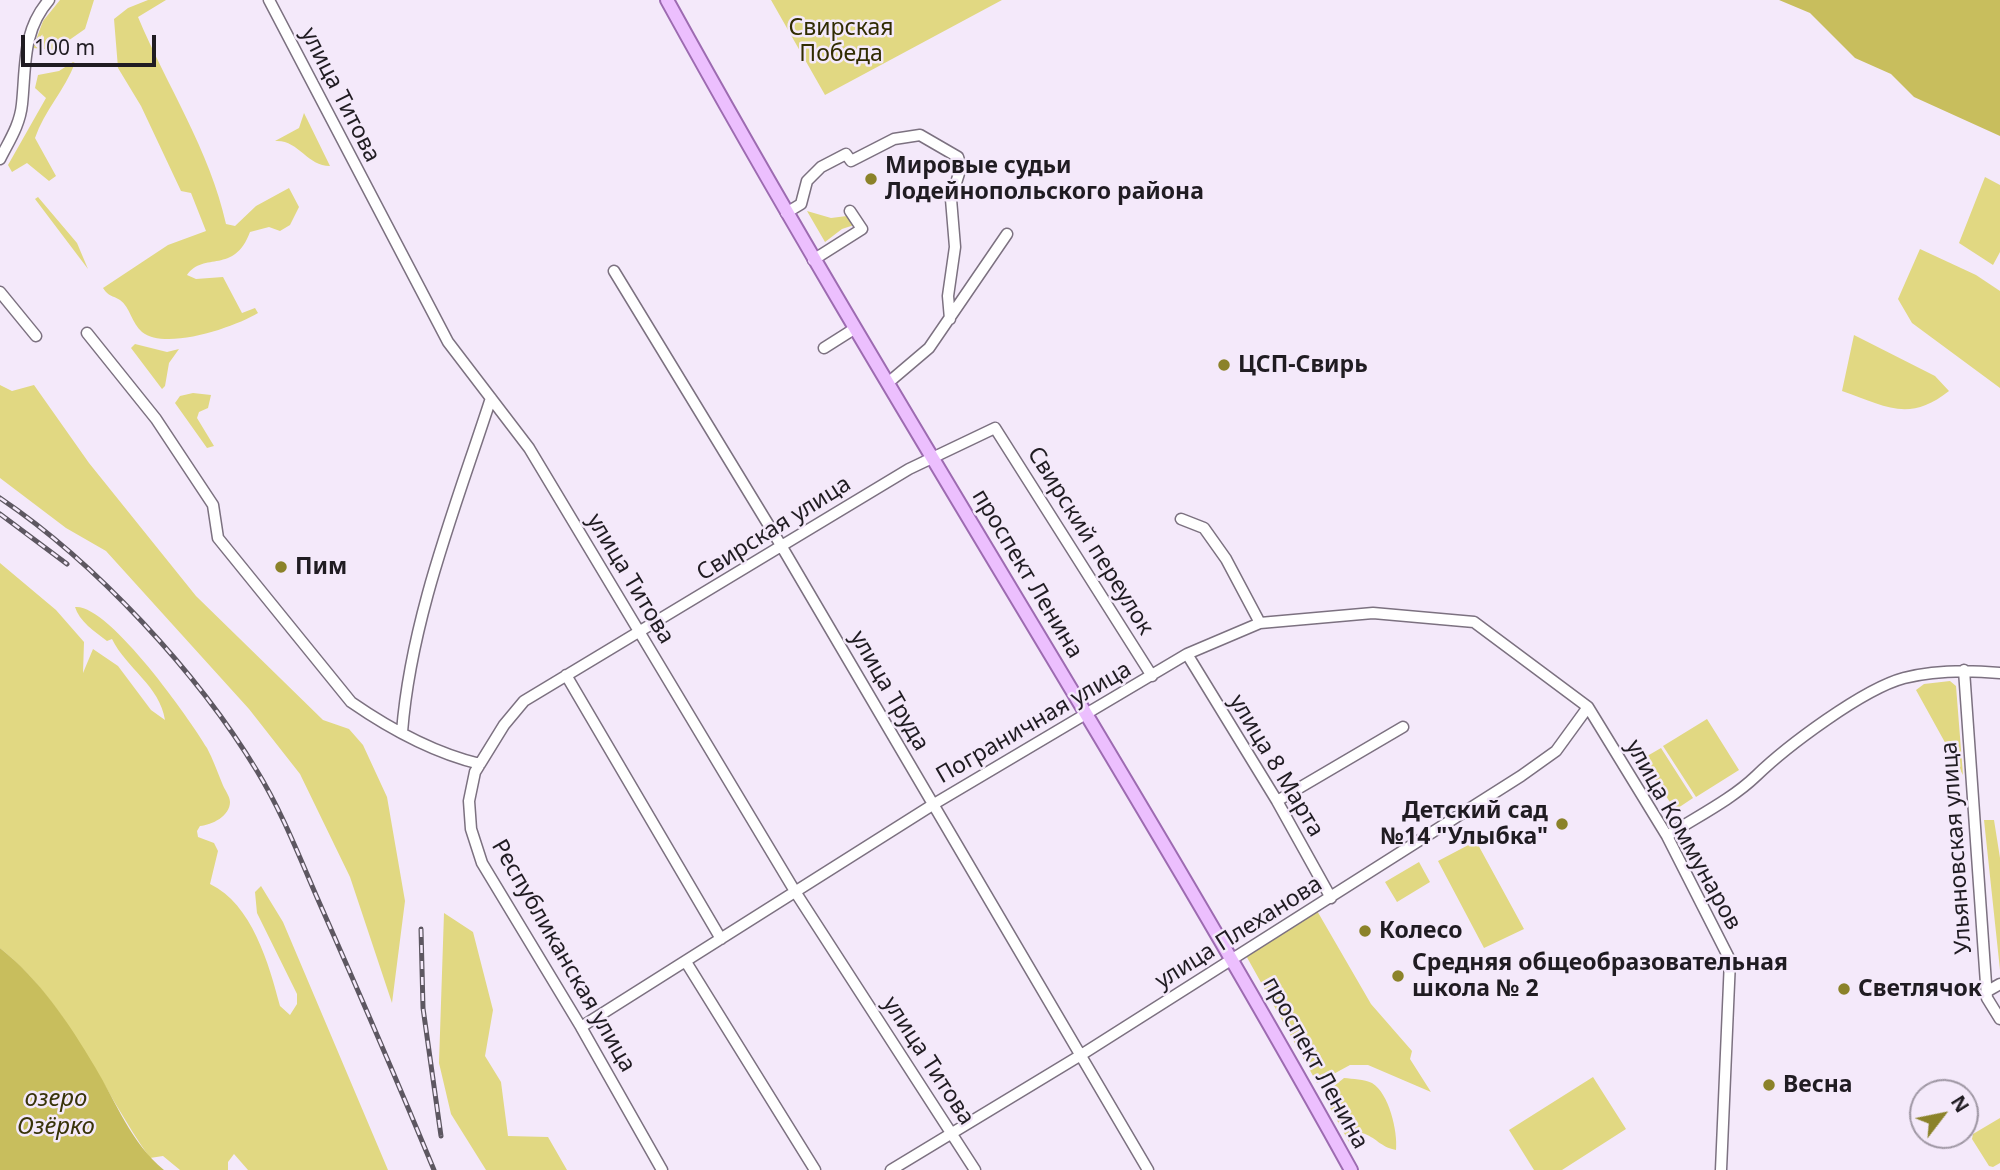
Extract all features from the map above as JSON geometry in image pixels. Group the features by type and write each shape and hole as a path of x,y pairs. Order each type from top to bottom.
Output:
{"main road":[{"name":"проспект Ленина","path":"667,0 813,260 889,382 1232,960 1351,1170"}],"street":[{"path":"0,159 19,119 27,43 40,12 49,0"},
{"name":"улица Титова","path":"269,0 448,342 529,448 796,893 975,1170"},
{"path":"786,213 801,204 807,181 821,167 846,154 851,161 894,139 920,135 944,147 958,158 961,167 951,199 955,247 948,296 950,319"},
{"path":"813,260 862,229 850,211"},
{"path":"889,382 929,348 1007,234"},
{"name":"улица Труда","path":"614,271 782,547 1148,1170"},
{"path":"0,292 36,336"},
{"path":"824,348 854,329"},
{"path":"87,332 156,419 213,505 218,538 351,702 454,758 480,764"},
{"path":"402,732 405,691 425,606 491,398"},
{"name":"Свирская улица","path":"571,673 933,457 995,428"},
{"name":"Свирский переулок","path":"995,428 1152,676"},
{"path":"1181,519 1204,528 1226,559 1260,623"},
{"name":"Пограничная улица","path":"581,1027 934,804 1087,716 1187,654 1260,623 1373,613 1474,622 1542,671"},
{"name":"улица 8 Марта","path":"1187,654 1277,801 1331,898"},
{"path":"1667,836 1737,790 1763,767 1872,692 1903,678 1964,670 2000,673"},
{"name":"Ульяновская улица","path":"1964,670 1986,992 2000,1019"},
{"name":"улица Коммунаров","path":"1542,671 1588,707 1667,836 1730,960 1721,1170"},
{"path":"571,673 721,939"},
{"name":"Республиканская улица","path":"571,673 524,701 480,764 469,801 471,830 482,863 581,1027 662,1170"},
{"name":"улица Плеханова","path":"891,1170 1331,898 1556,751 1588,707"},
{"path":"1277,801 1403,727"},
{"path":"686,962 815,1170"},
{"path":"1986,992 2000,984"}],"green space":[{"path":"60,0 94,0 85,29 55,50 33,48 43,21"},
{"path":"148,0 166,0 138,17 199,145 219,197 226,224 235,226 256,206 289,188 299,207 290,225 280,231 269,227 250,232 236,253 228,258 202,264 187,275 196,279 223,277 242,313 255,308 258,313 234,325 183,338 153,337 142,332 123,303 103,288 168,245 206,231 191,193 181,191 141,106 118,68 114,19 128,8"},
{"name":"Свирская Победа","path":"771,0 1002,0 825,95"},
{"path":"75,63 71,73 35,138 56,176 49,181 27,163 12,172 8,165 46,98 35,88 38,75 59,71"},
{"path":"304,113 330,166 315,162 290,144 275,141 299,128"},
{"path":"1985,177 2000,185 2000,252 1993,265 1959,243"},
{"path":"38,197 77,243 88,269 35,199"},
{"path":"807,211 831,218 847,216 854,225 842,229 825,242"},
{"path":"1920,249 1976,275 2000,291 2000,388 1912,323 1898,299"},
{"path":"1854,335 1935,376 1949,391 1921,407 1897,409 1842,391"},
{"path":"135,344 167,352 179,349 169,363 165,386 162,389 131,348"},
{"path":"0,385 12,391 34,385 89,463 196,596 323,720 349,729 363,745 387,797 405,901 392,1003 350,877 300,774 249,709 106,551 66,528 0,478"},
{"path":"193,393 211,395 208,408 199,412 197,418 214,446 207,448 175,403 180,396"},
{"path":"0,563 56,610 84,642 83,673 93,649 118,666 151,710 165,720 157,697 112,639 107,641 93,630 80,617 75,607 89,611 107,623 127,642 198,733 211,756 230,802 224,815 215,822 200,826 197,831 198,837 214,843 218,851 210,884 225,893 248,920 264,954 280,1006 290,1015 297,1004 297,994 257,913 255,892 261,886 283,922 388,1170 248,1170 234,1154 228,1162 228,1170 180,1170 163,1156 150,1158 64,1020 24,970 0,948"},
{"path":"1950,681 1956,686 1963,775 1916,690 1924,684"},
{"path":"1707,719 1739,770 1696,797 1663,746"},
{"path":"1661,748 1693,798 1675,810 1642,759"},
{"path":"1984,820 1994,820 2000,858 2000,970"},
{"path":"1476,841 1524,929 1484,948 1438,861"},
{"path":"1419,862 1430,882 1397,902 1385,882"},
{"path":"1316,909 1371,1004 1412,1051 1410,1059 1431,1092 1368,1065 1350,1065 1317,1083 1244,952"},
{"path":"444,913 473,932 493,1010 485,1056 501,1082 508,1136 548,1137 567,1170 486,1170 451,1114 439,1063"},
{"path":"1593,1077 1626,1129 1562,1170 1534,1170 1509,1130"},
{"path":"1344,1078 1362,1080 1378,1088 1388,1104 1394,1124 1396,1150 1362,1133 1349,1142 1323,1095"},
{"path":"2000,1118 2000,1163 1993,1167 1989,1166 1978,1149 1979,1130"}],"water":[{"path":"1779,0 2000,0 2000,136 1914,97 1891,74 1855,58 1810,13"},
{"name":"озеро Озёрко","path":"0,948 15,960 53,1003 103,1080 133,1135 164,1170 0,1170"}],"railway":[{"path":"0,498 72,554 142,622 205,696 257,771 292,840 434,1170"},
{"path":"0,514 67,564"},
{"path":"421,929 423,1008 441,1136"}],"place":[{"name":"Мировые судьи Лодейнопольского района","path":"871,179"},
{"name":"ЦСП-Свирь","path":"1224,365"},
{"name":"Пим","path":"281,567"},
{"name":"Детский сад №14 \"Улыбка\"","path":"1562,824"},
{"name":"Колесо","path":"1365,931"},
{"name":"Средняя общеобразовательная школа № 2","path":"1398,976"},
{"name":"Светлячок","path":"1844,989"},
{"name":"Весна","path":"1769,1085"}]}
